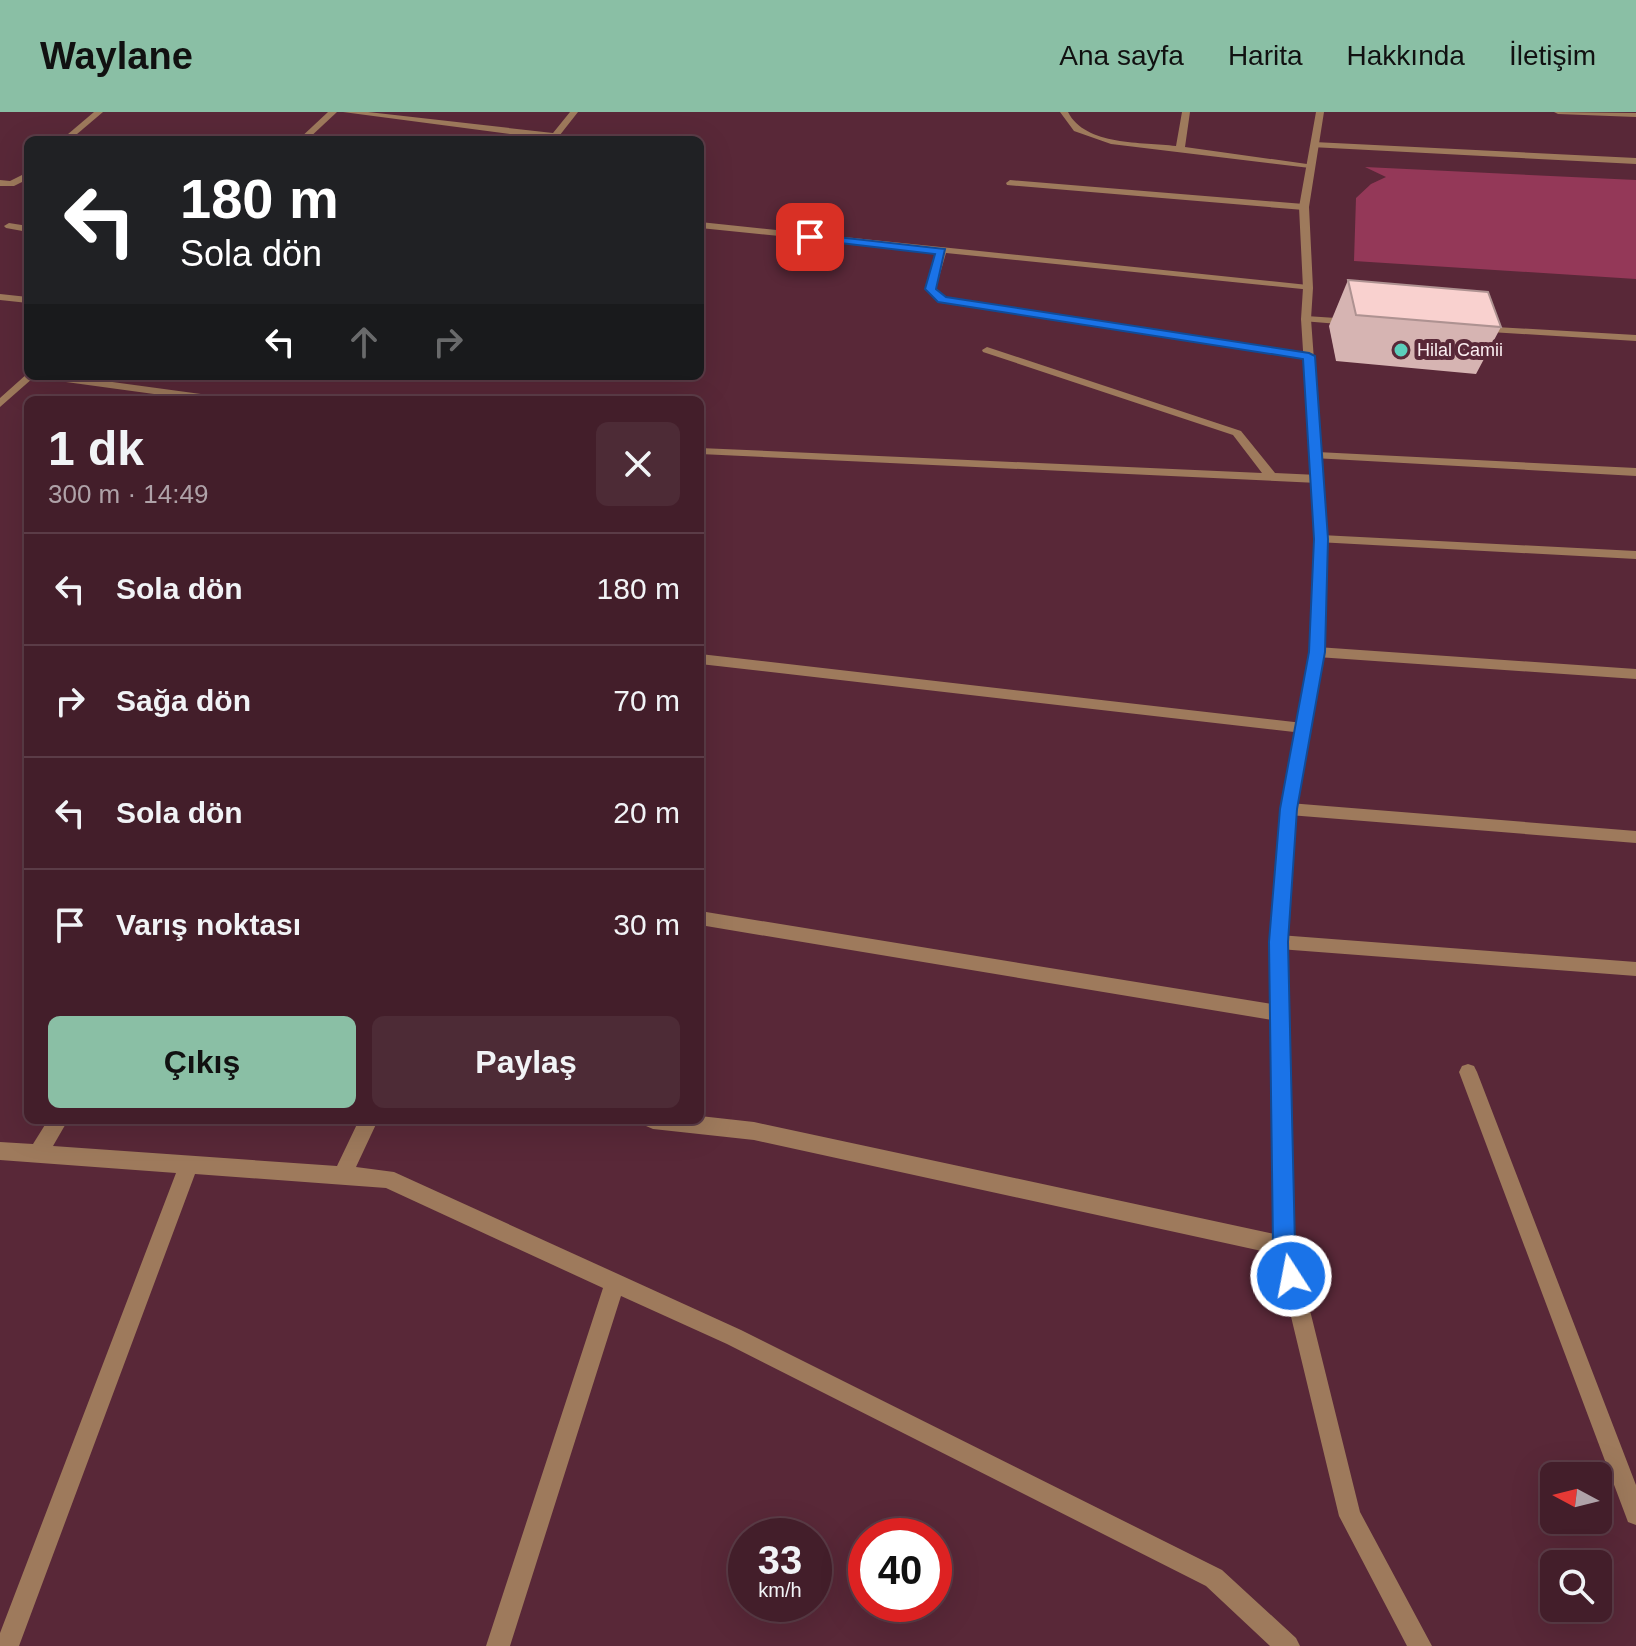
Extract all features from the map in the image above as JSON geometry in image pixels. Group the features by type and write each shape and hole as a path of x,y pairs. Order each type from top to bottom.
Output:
{"street":[{"path":"70,136 99,112"},
{"path":"306,136 333,112"},
{"path":"347,112 537,136"},
{"path":"555,136 574,112"},
{"path":"1064,112 1069,124 1084,134 1111,141 1310,165"},
{"path":"1180,150 1186,112"},
{"path":"1320,112 1304,207 1308,288 1306,319 1321,539 1317,652 1289,809 1279,942 1284,1246 1350,1516 1420,1646"},
{"path":"1558,112 1636,115"},
{"path":"1314,145 1636,161"},
{"path":"0,183 11,184 24,177"},
{"path":"1010,183 1304,207"},
{"path":"704,225 1308,288"},
{"path":"9,226 24,228"},
{"path":"942,251 931,289 942,300 1309,356"},
{"path":"0,297 24,300"},
{"path":"1306,319 1369,323"},
{"path":"1463,328 1636,338"},
{"path":"987,350 1237,433 1272,477"},
{"path":"0,404 25,380"},
{"path":"74,380 193,396"},
{"path":"704,451 1318,479"},
{"path":"1317,456 1636,472"},
{"path":"1321,539 1636,555"},
{"path":"1317,652 1636,674"},
{"path":"704,659 1303,728"},
{"path":"1289,809 1636,837"},
{"path":"704,919 1278,1013"},
{"path":"1279,942 1636,969"},
{"path":"1468,1072 1636,1514"},
{"path":"37,1154 56,1124"},
{"path":"342,1176 367,1124"},
{"path":"690,1124 754,1131 1284,1246"},
{"path":"0,1151 387,1179 734,1337 1214,1578 1288,1646"},
{"path":"7,1646 189,1165"},
{"path":"498,1646 615,1283"}],"shaded area":[{"path":"1365,167 1636,180 1636,279 1354,261 1356,198 1371,184 1386,177"}],"building":[{"path":"1348,280 1488,292 1501,327 1356,315"}],"place":[{"name":"Hilal Camii","path":"1401,350"}],"route":[{"path":"810,237 942,251 931,289 942,300 1309,356 1321,539 1317,652 1289,809 1279,942 1284,1246 1291,1276"}]}
